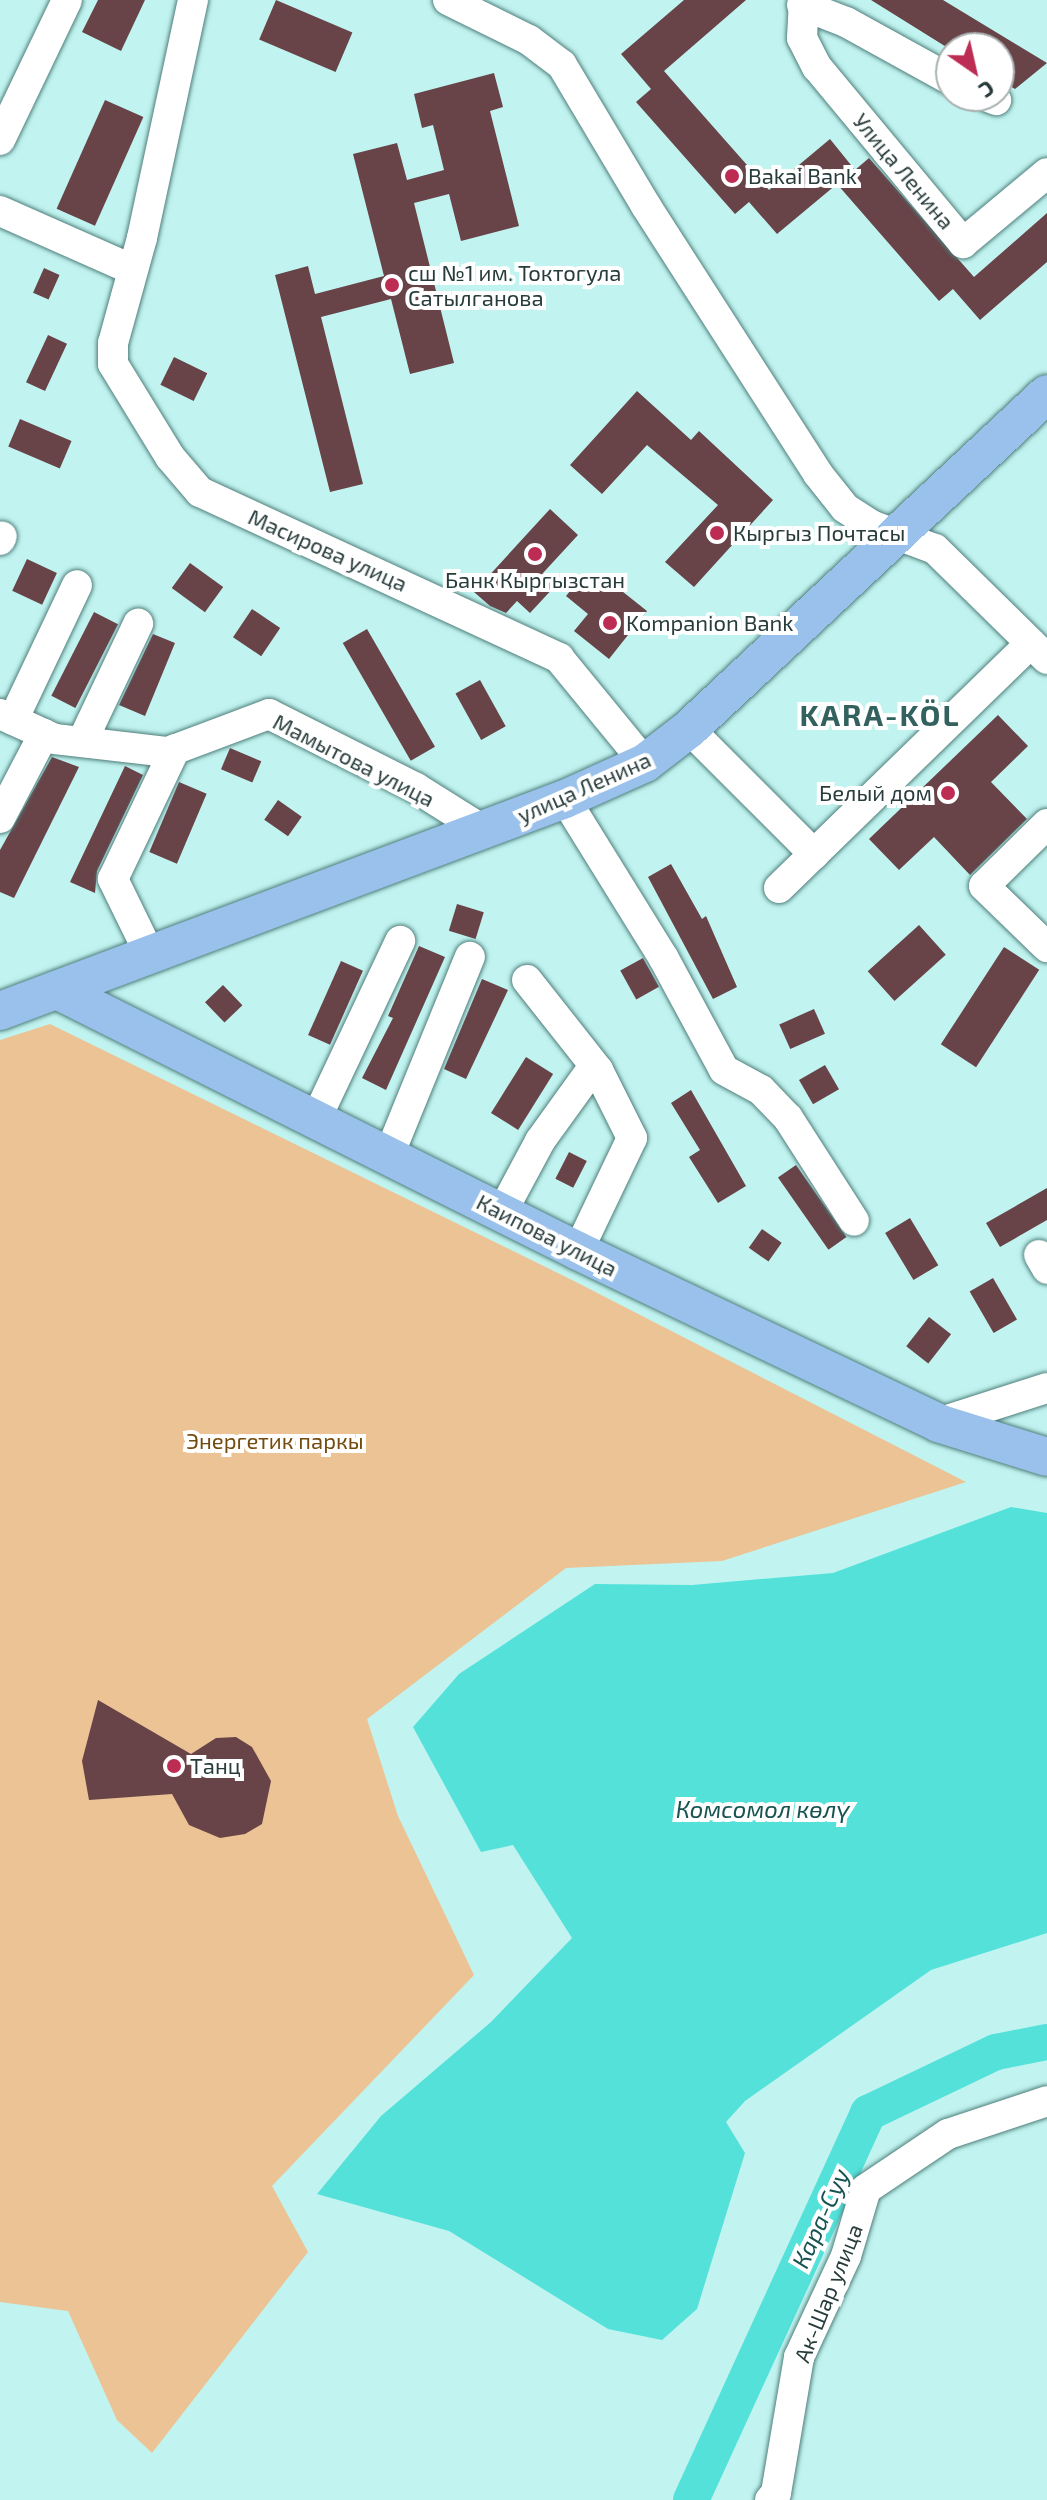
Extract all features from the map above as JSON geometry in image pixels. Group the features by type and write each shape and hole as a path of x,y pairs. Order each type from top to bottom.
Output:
{"main road":[{"name":"улица Ленина","path":"0,1011 151,957 565,799 645,763 689,729 893,533 1047,394"},
{"name":"Каипова улица","path":"57,990 578,1251 938,1423 1047,1457"}],"street":[{"path":"0,140 67,0"},
{"name":"Масирова улица","path":"193,0 133,270 113,343 113,364 170,457 200,492 559,658 645,763"},
{"path":"448,0 529,40 562,65 818,474 845,508 893,533 935,549 955,565 1039,651 779,888"},
{"name":"Улица Ленина","path":"935,71 803,2 802,38 817,67 963,243 1047,173"},
{"path":"0,211 133,270"},
{"name":"Мамытова улица","path":"77,585 6,717 44,734 82,742 175,749 269,714 416,788 483,830"},
{"path":"82,742 138,624"},
{"path":"689,729 814,854"},
{"path":"0,818 44,734"},
{"path":"151,957 113,879 175,749"},
{"path":"565,799 663,957 724,1070 761,1090 788,1118 854,1221"},
{"path":"1047,824 984,886 1047,947"},
{"path":"316,1119 400,941"},
{"path":"389,1155 470,957"},
{"path":"527,980 594,1066 632,1138 578,1251"},
{"path":"502,1212 540,1141 594,1066"},
{"path":"938,1423 1047,1388"},
{"name":"Ак-Шар улица","path":"770,2500 778,2479 799,2357 846,2256 866,2189 948,2134 1047,2101"}],"green space":[{"name":"Энергетик паркы","path":"50,1024 572,1280 966,1482 722,1561 566,1568 367,1719 398,1816 474,1975 272,2186 308,2252 152,2453 117,2420 68,2311 0,2302 0,1040"}],"water":[{"name":"Комсомол көлү","path":"1011,1507 1047,1513 1047,1933 931,1970 745,2101 726,2122 745,2153 697,2309 662,2340 608,2329 449,2231 317,2194 381,2116 491,2022 572,1938 513,1845 481,1852 413,1727 459,1674 595,1584 692,1585 833,1573"}],"building":[{"path":"98,0 145,0 121,51 82,32"},
{"path":"276,0 352,32 336,72 259,40"},
{"path":"684,0 746,0 664,71 769,190 830,139 855,170 869,158 974,277 1047,213 1047,262 980,320 953,289 939,301 837,184 777,234 749,202 735,214 636,102 651,89 621,54"},
{"path":"871,0 943,0 996,32 935,32 935,40"},
{"path":"1015,44 1047,63 1015,89"},
{"name":"сш №1 им. Токтогула Сатылганова","path":"494,73 503,107 490,111 519,226 461,241 449,194 414,203 454,363 410,374 391,299 321,317 363,484 330,492 275,275 308,266 315,294 384,276 353,154 397,143 407,180 444,170 433,125 422,128 414,94"},
{"path":"105,100 143,117 95,226 57,209"},
{"path":"44,268 60,275 49,300 33,293"},
{"path":"48,335 67,344 45,391 26,382"},
{"path":"174,357 207,373 194,401 160,385"},
{"path":"637,391 691,440 699,431 773,500 694,587 665,562 718,505 647,445 602,494 570,465"},
{"path":"20,419 72,441 60,468 8,447"},
{"name":"Банк Кыргызстан","path":"550,509 578,535 543,573 556,585 530,613 517,601 506,613 490,606 474,592"},
{"path":"27,559 57,573 42,605 12,591"},
{"path":"190,563 223,587 205,612 172,588"},
{"name":"Kompanion Bank","path":"584,574 606,592 613,584 647,611 609,659 574,631 588,614 566,596"},
{"path":"252,609 280,628 261,656 233,637"},
{"path":"94,612 118,624 75,708 51,696"},
{"path":"367,629 435,747 411,761 343,643"},
{"path":"153,634 175,643 145,716 119,705"},
{"path":"480,680 506,726 481,740 456,694"},
{"name":"Белый дом","path":"998,715 1028,746 991,782 1027,819 970,875 934,837 899,870 869,839"},
{"path":"230,748 261,761 252,782 221,769"},
{"path":"52,757 79,767 14,898 0,892 0,850"},
{"path":"125,766 143,775 97,871 95,893 70,882"},
{"path":"179,782 207,794 177,864 149,852"},
{"path":"278,800 302,817 288,836 264,820"},
{"path":"671,864 702,919 706,916 737,987 713,999 648,877"},
{"path":"457,904 484,912 476,939 449,931"},
{"path":"919,925 946,955 894,1001 868,971"},
{"path":"419,946 445,957 386,1090 362,1078 393,1018 388,1016"},
{"path":"1004,947 1039,970 976,1067 941,1044"},
{"path":"643,958 659,987 636,999 620,971"},
{"path":"341,961 363,971 330,1045 308,1035"},
{"path":"482,979 508,990 466,1079 444,1069"},
{"path":"223,985 242,1005 224,1023 205,1002"},
{"path":"814,1009 825,1034 790,1049 779,1024"},
{"path":"526,1057 553,1074 518,1130 491,1113"},
{"path":"825,1065 839,1089 813,1104 799,1080"},
{"path":"691,1090 746,1186 718,1203 689,1157 700,1150 671,1103"},
{"path":"569,1152 587,1161 573,1188 555,1179"},
{"path":"796,1165 846,1237 828,1250 778,1178"},
{"path":"1047,1188 1047,1220 1000,1247 986,1223"},
{"path":"910,1218 938,1265 913,1280 885,1233"},
{"path":"762,1229 782,1243 768,1262 749,1248"},
{"path":"993,1278 1017,1320 994,1333 970,1292"},
{"path":"929,1317 951,1334 928,1363 906,1346"},
{"name":"Танц","path":"98,1700 191,1754 216,1738 236,1737 252,1747 271,1781 262,1824 245,1834 220,1838 189,1825 172,1794 89,1800 82,1761"}],"waterway":[{"name":"Кара-Суу","path":"691,2500 868,2113 996,2052 1047,2042"}],"place":[{"name":"Bakai Bank","path":"732,176"},
{"name":"сш №1 им. Токтогула Сатылганова","path":"392,285"},
{"name":"Кыргыз Почтасы","path":"717,533"},
{"name":"Банк Кыргызстан","path":"535,554"},
{"name":"Kompanion Bank","path":"610,623"},
{"name":"Белый дом","path":"948,793"},
{"name":"Танц","path":"174,1766"}],"district":[{"name":"KARA-KÖL","path":"880,714"}]}
